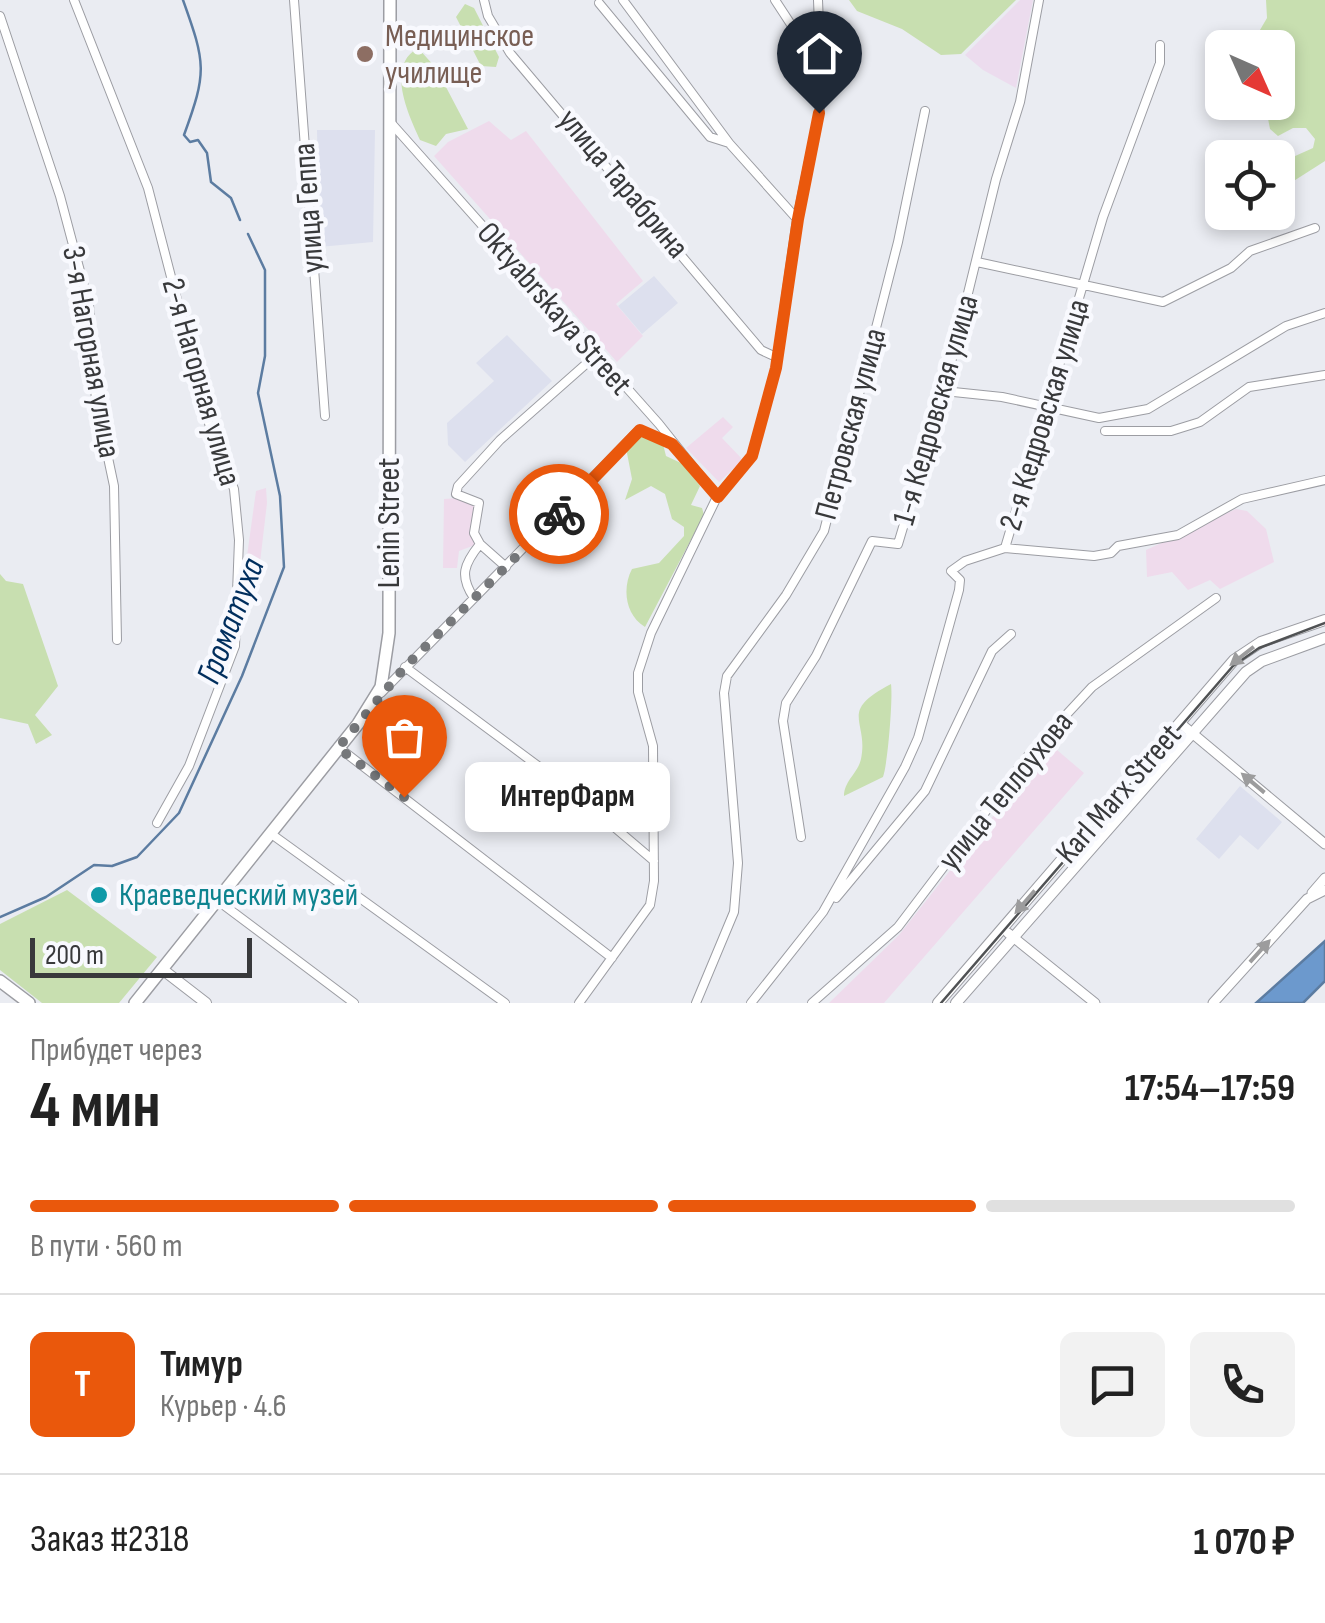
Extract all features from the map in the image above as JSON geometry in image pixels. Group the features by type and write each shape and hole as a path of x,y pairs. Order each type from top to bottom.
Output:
{"main road":[{"name":"Lenin Street","path":"135,1003 338,748 371,704 384,675 389,633 390,0"},
{"name":"Karl Marx Street","path":"938,1003 1180,722 1248,650 1325,620"},
{"name":"Karl Marx Street","path":"956,1003 1246,672 1262,661 1325,638"},
{"path":"162,969 206,1003"},
{"path":"0,981 29,1003"}],"street":[{"name":"2-я Нагорная улица","path":"74,0 148,188 211,431 234,489 239,540 235,646 188,766 157,823"},
{"name":"улица Геппа","path":"294,0 326,416"},
{"name":"улица Тарабрина","path":"484,0 488,16 510,53 761,350 776,358"},
{"path":"623,0 729,143 798,219"},
{"path":"776,0 826,78"},
{"path":"579,1003 650,905 654,861 652,746 638,692 638,672 651,633 718,497 752,456 776,358 826,78 831,36 819,25 818,0"},
{"name":"1-я Кедровская улица","path":"801,837 784,721 786,703 816,656 872,541 898,544 944,391 1020,102 1038,0"},
{"path":"599,3 710,137 729,143"},
{"name":"3-я Нагорная улица","path":"0,16 60,196 89,304 96,401 114,486 117,640"},
{"name":"2-я Кедровская улица","path":"752,1003 823,912 918,738 960,580 951,571 965,561 1005,548 1103,217 1160,63 1160,44"},
{"name":"Петровская улица","path":"696,1003 734,912 738,863 724,693 728,676 796,579 824,530 898,242 925,111"},
{"name":"Oktyabrskaya Street","path":"389,122 718,497"},
{"path":"977,262 1163,302 1230,268 1250,251 1315,228"},
{"path":"944,391 1099,418 1148,409 1242,350 1325,312"},
{"path":"506,567 480,544 474,532 479,502 456,494 458,486 500,440 595,356"},
{"path":"1105,431 1170,431 1200,422 1249,387 1325,375"},
{"path":"371,704 640,430 640,406"},
{"path":"640,430 672,444"},
{"path":"1005,548 1094,556 1111,553 1118,546 1178,536 1242,500 1325,480"},
{"path":"474,598 464,583 466,562 480,544"},
{"name":"улица Теплоухова","path":"812,1003 898,926 1028,757 1092,687 1216,598"},
{"path":"823,912 926,792 992,651 1011,634"},
{"path":"405,667 573,792 654,861"},
{"path":"1180,722 1325,844"},
{"path":"338,748 612,958"},
{"path":"270,833 505,1003"},
{"path":"1214,1003 1325,878"},
{"path":"1307,899 1325,890"},
{"path":"217,900 354,1003"},
{"path":"1002,928 1095,1003"},
{"path":"488,1003 494,994"}],"shaded area":[{"path":"1020,0 1033,0 1016,88 965,55"},
{"path":"489,121 511,140 526,131 643,281 616,304 643,336 617,362 434,156 448,142"},
{"path":"317,130 375,130 373,242 319,247"},
{"path":"654,276 678,303 642,334 618,306"},
{"path":"507,335 552,381 465,462 448,445 447,423 494,381 476,363"},
{"path":"723,417 733,427 722,438 743,460 719,482 686,448"},
{"path":"266,488 257,588 243,585 256,491"},
{"path":"444,499 477,503 475,545 459,551 457,568 443,568"},
{"path":"1236,509 1247,511 1266,529 1274,562 1220,589 1210,580 1188,590 1172,572 1147,577 1146,550"},
{"path":"1050,744 1084,773 884,1003 829,1003 899,935"},
{"path":"1240,786 1282,822 1258,850 1240,835 1219,859 1196,839"}],"green space":[{"path":"849,0 1016,0 961,54 941,55 902,29 857,11"},
{"path":"1266,0 1325,0 1325,161 1295,180 1295,156 1313,148 1315,139 1306,128 1293,128 1278,136 1270,129 1268,120 1295,120 1295,30 1260,30 1267,18"},
{"path":"465,4 474,8 499,57 496,67 481,66 456,17"},
{"path":"418,48 436,68 468,129 446,134 436,146 420,140 402,92 403,67"},
{"path":"642,435 663,444 666,456 683,464 700,486 691,505 702,508 704,515 645,627 629,608 629,576 632,569 659,563 684,536 684,527 672,519 665,494 651,486 625,500 632,479 626,448"},
{"path":"0,574 6,581 23,584 58,686 35,715 52,735 36,744 28,724 0,718"},
{"path":"891,684 883,777 844,796 861,759 860,710"},
{"path":"67,890 157,957 119,1003 42,1003 0,970 0,924"}],"water":[{"path":"1325,941 1325,981 1303,1003 1256,1003"}],"waterway":[{"name":"Громатуха","path":"183,0 201,68 197,96 184,135 190,142 198,140 207,153 211,182 231,198 240,220"},
{"name":"Громатуха","path":"0,917 46,897 94,865 112,866 137,857 179,813 242,676 284,567 280,496 258,393 265,356 265,270 248,234"}],"tram line":[{"path":"941,1003 1233,666 1259,648 1325,623"}],"way so far":[{"path":"404,797 338,748 371,704 435,635 559,514"}],"place":[{"name":"Медицинское училище","path":"365,54"},
{"name":"ИнтерФарм","path":"404,797"},
{"name":"Краеведческий музей","path":"99,895"}],"route":[{"path":"559,514 640,430 672,444 718,497 752,456 776,368 798,219 819,113"}]}
